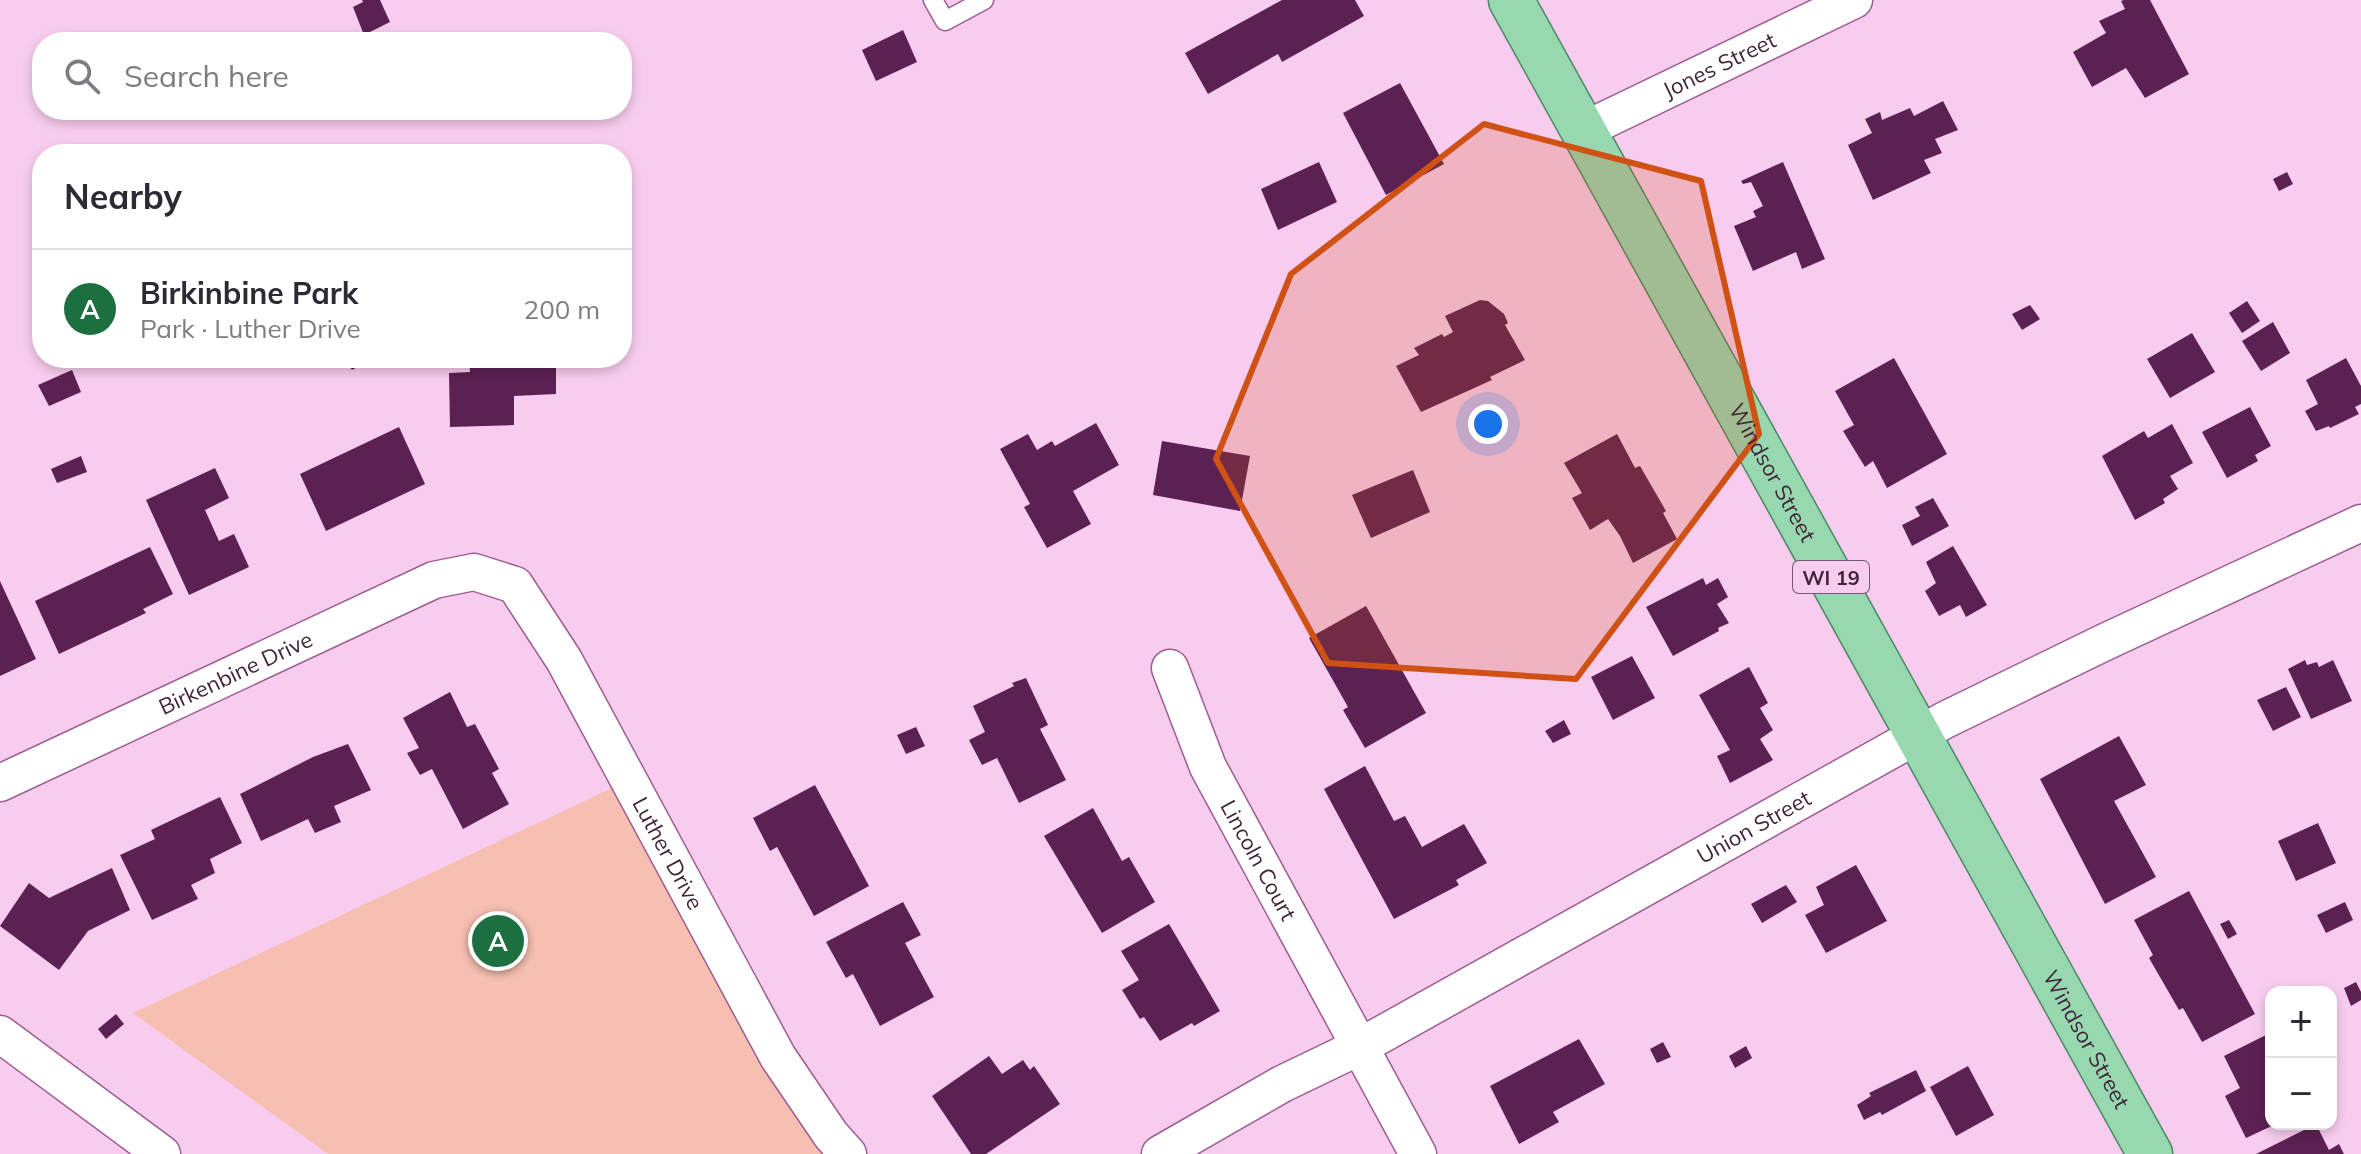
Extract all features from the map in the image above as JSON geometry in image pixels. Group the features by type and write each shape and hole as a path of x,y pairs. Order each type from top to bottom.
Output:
{"main road":[{"name":"Windsor Street","path":"1511,0 2150,1154"}],"street":[{"name":"Jones Street","path":"1584,130 1854,0"},
{"name":"Union Street","path":"1160,1154 1282,1084 1361,1046 1945,720 2361,523"},
{"name":"Birkenbine Drive","path":"0,783 434,580 474,572"},
{"name":"Luther Drive","path":"474,572 515,585 564,660 778,1057 831,1135 848,1154"},
{"name":"Lincoln Court","path":"1170,668 1208,767 1418,1154"},
{"path":"0,1034 162,1154"}],"lane":[{"path":"933,0 945,21 984,0"}],"highlighted area":[{"path":"1484,124 1701,181 1759,434 1576,679 1328,663 1216,459 1291,274"}],"shaded area":[{"path":"625,782 846,1154 328,1154 133,1013"}],"building":[{"path":"380,0 390,22 370,32 363,32 353,7"},
{"path":"1282,0 1355,0 1364,16 1282,62 1278,54 1208,94 1185,53"},
{"path":"2150,0 2189,74 2145,98 2126,68 2092,87 2073,52 2106,33 2099,21 2125,9 2121,1"},
{"path":"903,30 917,62 876,81 862,50"},
{"path":"1400,83 1444,164 1386,195 1343,113"},
{"path":"1943,101 1958,130 1935,139 1942,153 1924,160 1931,173 1873,200 1848,145 1872,133 1865,119 1880,112 1882,120 1910,108 1914,116"},
{"path":"1319,162 1337,202 1278,230 1261,189"},
{"path":"1783,162 1825,259 1802,269 1796,252 1753,271 1734,226 1756,217 1753,211 1763,206 1751,182 1743,184 1741,181"},
{"path":"2287,172 2293,184 2279,191 2273,179"},
{"path":"1480,300 1488,301 1504,314 1508,323 1505,325 1525,360 1490,377 1492,380 1421,412 1396,366 1419,355 1414,348 1453,332 1445,316"},
{"path":"2247,301 2260,321 2242,333 2229,313"},
{"path":"2030,305 2040,319 2022,330 2012,314"},
{"path":"2273,322 2290,353 2261,371 2242,341"},
{"path":"2192,333 2215,372 2170,398 2147,359"},
{"path":"1894,358 1947,454 1887,488 1873,461 1865,467 1843,431 1854,425 1835,391"},
{"path":"2346,358 2361,386 2361,404 2355,407 2359,414 2316,431 2305,411 2318,404 2306,380"},
{"path":"470,368 556,368 556,394 514,396 514,425 450,427 449,373 470,372"},
{"path":"72,370 81,392 49,406 38,385"},
{"path":"2250,407 2271,446 2255,455 2258,461 2227,478 2202,432"},
{"path":"1096,423 1119,465 1073,491 1091,524 1047,548 1024,507 1030,504 1000,449 1028,434 1037,450 1052,441 1055,446"},
{"path":"2172,424 2193,463 2170,476 2178,489 2163,499 2165,503 2135,520 2102,456 2144,431 2148,438"},
{"path":"399,427 425,484 326,531 300,474"},
{"path":"1617,434 1635,468 1640,466 1666,511 1663,513 1677,539 1633,563 1608,519 1590,530 1572,498 1582,493 1564,463"},
{"path":"1162,441 1250,456 1240,511 1153,495"},
{"path":"81,456 87,472 57,483 51,469"},
{"path":"215,468 229,498 205,510 219,541 234,534 249,567 189,595 146,500"},
{"path":"1413,470 1430,512 1371,538 1352,495"},
{"path":"1933,498 1949,526 1912,546 1902,525 1920,516 1915,507"},
{"path":"1953,546 1987,605 1966,617 1960,605 1939,616 1925,591 1936,583 1926,562"},
{"path":"150,547 173,594 143,609 146,613 59,654 35,601"},
{"path":"1703,578 1706,585 1718,578 1728,597 1717,604 1729,623 1673,656 1646,607"},
{"path":"0,581 36,659 0,676"},
{"path":"1366,606 1426,713 1365,748 1343,710 1348,707 1309,638"},
{"path":"1632,656 1655,698 1613,720 1591,677"},
{"path":"2305,660 2307,665 2317,662 2319,667 2333,660 2352,701 2311,719 2288,669"},
{"path":"1749,667 1768,703 1760,708 1773,730 1760,739 1773,760 1730,783 1717,756 1730,750 1699,695"},
{"path":"1026,678 1048,725 1040,729 1066,780 1019,803 997,758 982,765 969,740 985,732 973,706"},
{"path":"2286,687 2301,717 2273,731 2257,700"},
{"path":"450,692 467,727 475,724 499,769 492,773 509,804 463,829 432,769 420,775 407,753 419,748 403,718"},
{"path":"1564,720 1571,734 1553,743 1545,731"},
{"path":"916,727 925,746 906,754 897,735"},
{"path":"2119,736 2146,785 2114,801 2156,877 2105,904 2040,779"},
{"path":"348,744 371,790 334,806 341,822 315,833 308,819 261,841 240,794 313,757"},
{"path":"1365,766 1394,821 1405,816 1422,847 1464,824 1487,863 1456,880 1459,885 1394,919 1324,789"},
{"path":"815,785 869,886 814,916 777,847 770,851 753,818"},
{"path":"220,797 242,843 210,859 215,873 191,885 198,899 152,920 120,855 155,839 151,830"},
{"path":"1093,808 1122,861 1129,857 1155,902 1102,933 1044,836"},
{"path":"2318,823 2336,863 2296,881 2278,841"},
{"path":"1856,865 1887,921 1826,953 1805,915 1824,905 1816,887"},
{"path":"112,868 130,910 88,931 59,970 0,926 29,883 49,898"},
{"path":"1786,885 1797,902 1762,923 1751,904"},
{"path":"2189,891 2255,1014 2202,1042 2149,958 2153,955 2134,920"},
{"path":"903,902 921,935 905,943 934,997 880,1026 853,974 846,978 826,942"},
{"path":"2345,902 2353,920 2326,933 2317,915"},
{"path":"2229,920 2237,934 2228,939 2220,924"},
{"path":"1169,924 1220,1011 1160,1041 1144,1017 1140,1019 1122,990 1139,980 1121,951"},
{"path":"2356,982 2361,1000 2351,1006 2344,988"},
{"path":"116,1014 124,1024 106,1039 98,1029"},
{"path":"2265,1036 2265,1129 2246,1138 2225,1096 2240,1088 2224,1056"},
{"path":"1579,1039 1605,1084 1553,1112 1559,1122 1519,1144 1490,1086"},
{"path":"1663,1042 1671,1057 1657,1063 1650,1049"},
{"path":"1746,1046 1752,1058 1735,1068 1729,1056"},
{"path":"989,1056 1002,1074 1023,1060 1030,1070 1034,1066 1060,1104 986,1154 971,1154 932,1096"},
{"path":"1968,1066 1994,1115 1956,1136 1930,1087"},
{"path":"1916,1070 1926,1091 1882,1115 1880,1112 1864,1120 1857,1105 1871,1096 1869,1093"},
{"path":"2304,1130 2319,1130 2329,1150 2339,1144 2344,1154 2256,1154"}],"place":[{"name":"Birkinbine Park","path":"498,941"}]}
